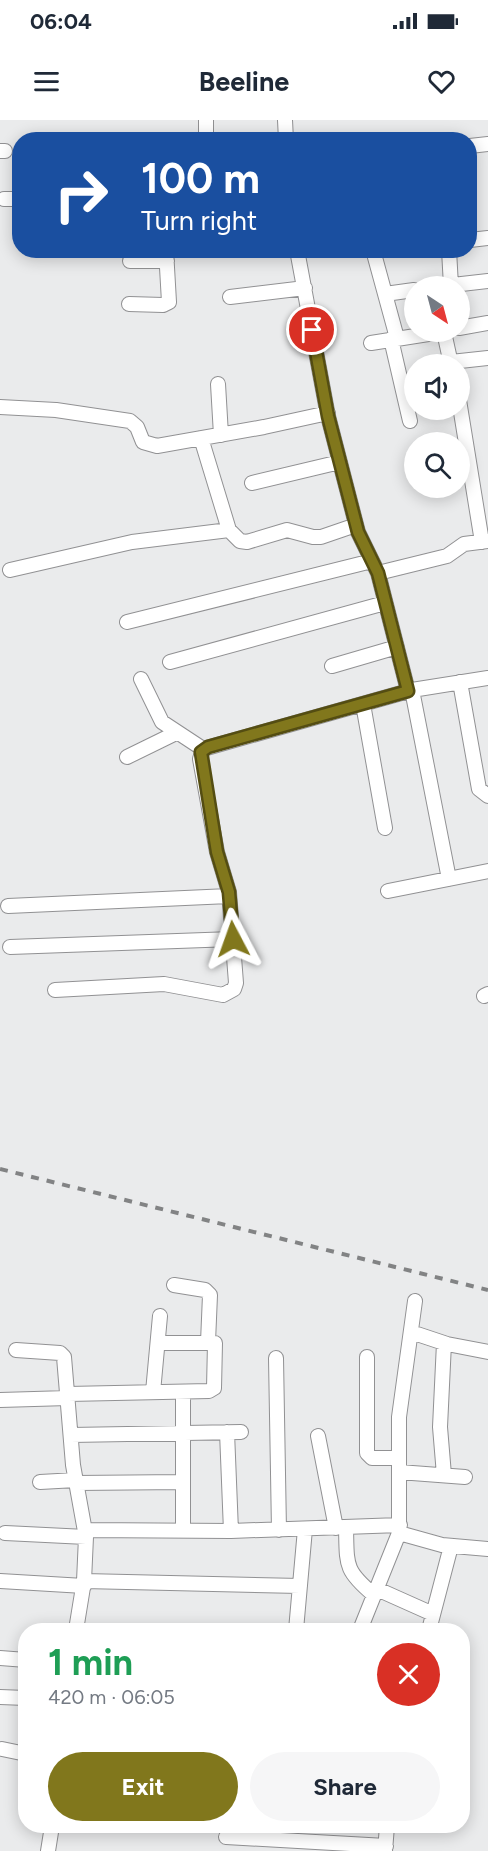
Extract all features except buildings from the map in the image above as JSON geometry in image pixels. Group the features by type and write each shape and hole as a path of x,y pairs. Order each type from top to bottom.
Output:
{"street":[{"path":"4,199 12,199"},
{"path":"130,261 152,258"},
{"path":"129,304 169,302 166,258"},
{"path":"299,258 328,413 361,542 375,567 410,690 448,879"},
{"path":"375,258 385,294 410,421"},
{"path":"448,276 449,258"},
{"path":"470,283 488,281"},
{"path":"230,297 305,288"},
{"path":"385,294 404,291"},
{"path":"470,326 488,323"},
{"path":"371,343 404,338"},
{"path":"470,360 488,358"},
{"path":"218,384 221,435"},
{"path":"0,408 56,410 130,421 136,427 143,442 148,445 221,435 328,413"},
{"path":"127,622 375,567 447,556 464,544 485,541 463,420"},
{"path":"201,438 229,530 234,537 247,542 287,530 321,537 356,525"},
{"path":"252,483 340,462"},
{"path":"10,570 132,542 229,530"},
{"path":"170,662 385,603"},
{"path":"332,666 397,647"},
{"path":"141,679 162,722 203,749 410,690 488,678"},
{"path":"460,682 479,789 488,796"},
{"path":"363,704 385,828"},
{"path":"127,757 176,733"},
{"path":"55,990 164,984 217,994 229,993 236,983 230,896 217,852 202,771 200,755 203,749"},
{"path":"388,891 488,871"},
{"path":"8,906 230,896"},
{"path":"10,946 233,939"},
{"path":"174,1285 205,1290 210,1295 208,1342"},
{"path":"363,1623 400,1529 400,1404 415,1301"},
{"path":"153,1392 160,1316"},
{"path":"411,1332 444,1343 488,1352"},
{"path":"0,1400 209,1391 214,1388 215,1346 208,1342 158,1343"},
{"path":"444,1343 440,1427 444,1475"},
{"path":"16,1350 63,1354 76,1481 85,1533 84,1583 77,1623"},
{"path":"367,1357 367,1453 372,1458 399,1465 465,1477"},
{"path":"276,1358 279,1530"},
{"path":"183,1392 183,1530"},
{"path":"71,1435 234,1432 231,1531"},
{"path":"318,1436 354,1579 376,1592 433,1614"},
{"path":"40,1482 183,1482"},
{"path":"297,1623 305,1529"},
{"path":"5,1533 400,1529 451,1546 488,1549"},
{"path":"431,1623 451,1546"},
{"path":"0,1581 300,1586"},
{"path":"0,1658 18,1659"},
{"path":"0,1697 18,1698"},
{"path":"2,1749 18,1752"},
{"path":"48,1851 51,1833"},
{"path":"226,1837 321,1846 386,1848 387,1833"}],"railway":[{"path":"0,1169 488,1290"}],"route":[{"path":"233,939 229,892 217,852 200,759 203,749 408,691 378,573 358,532 328,416 312,330"}]}
